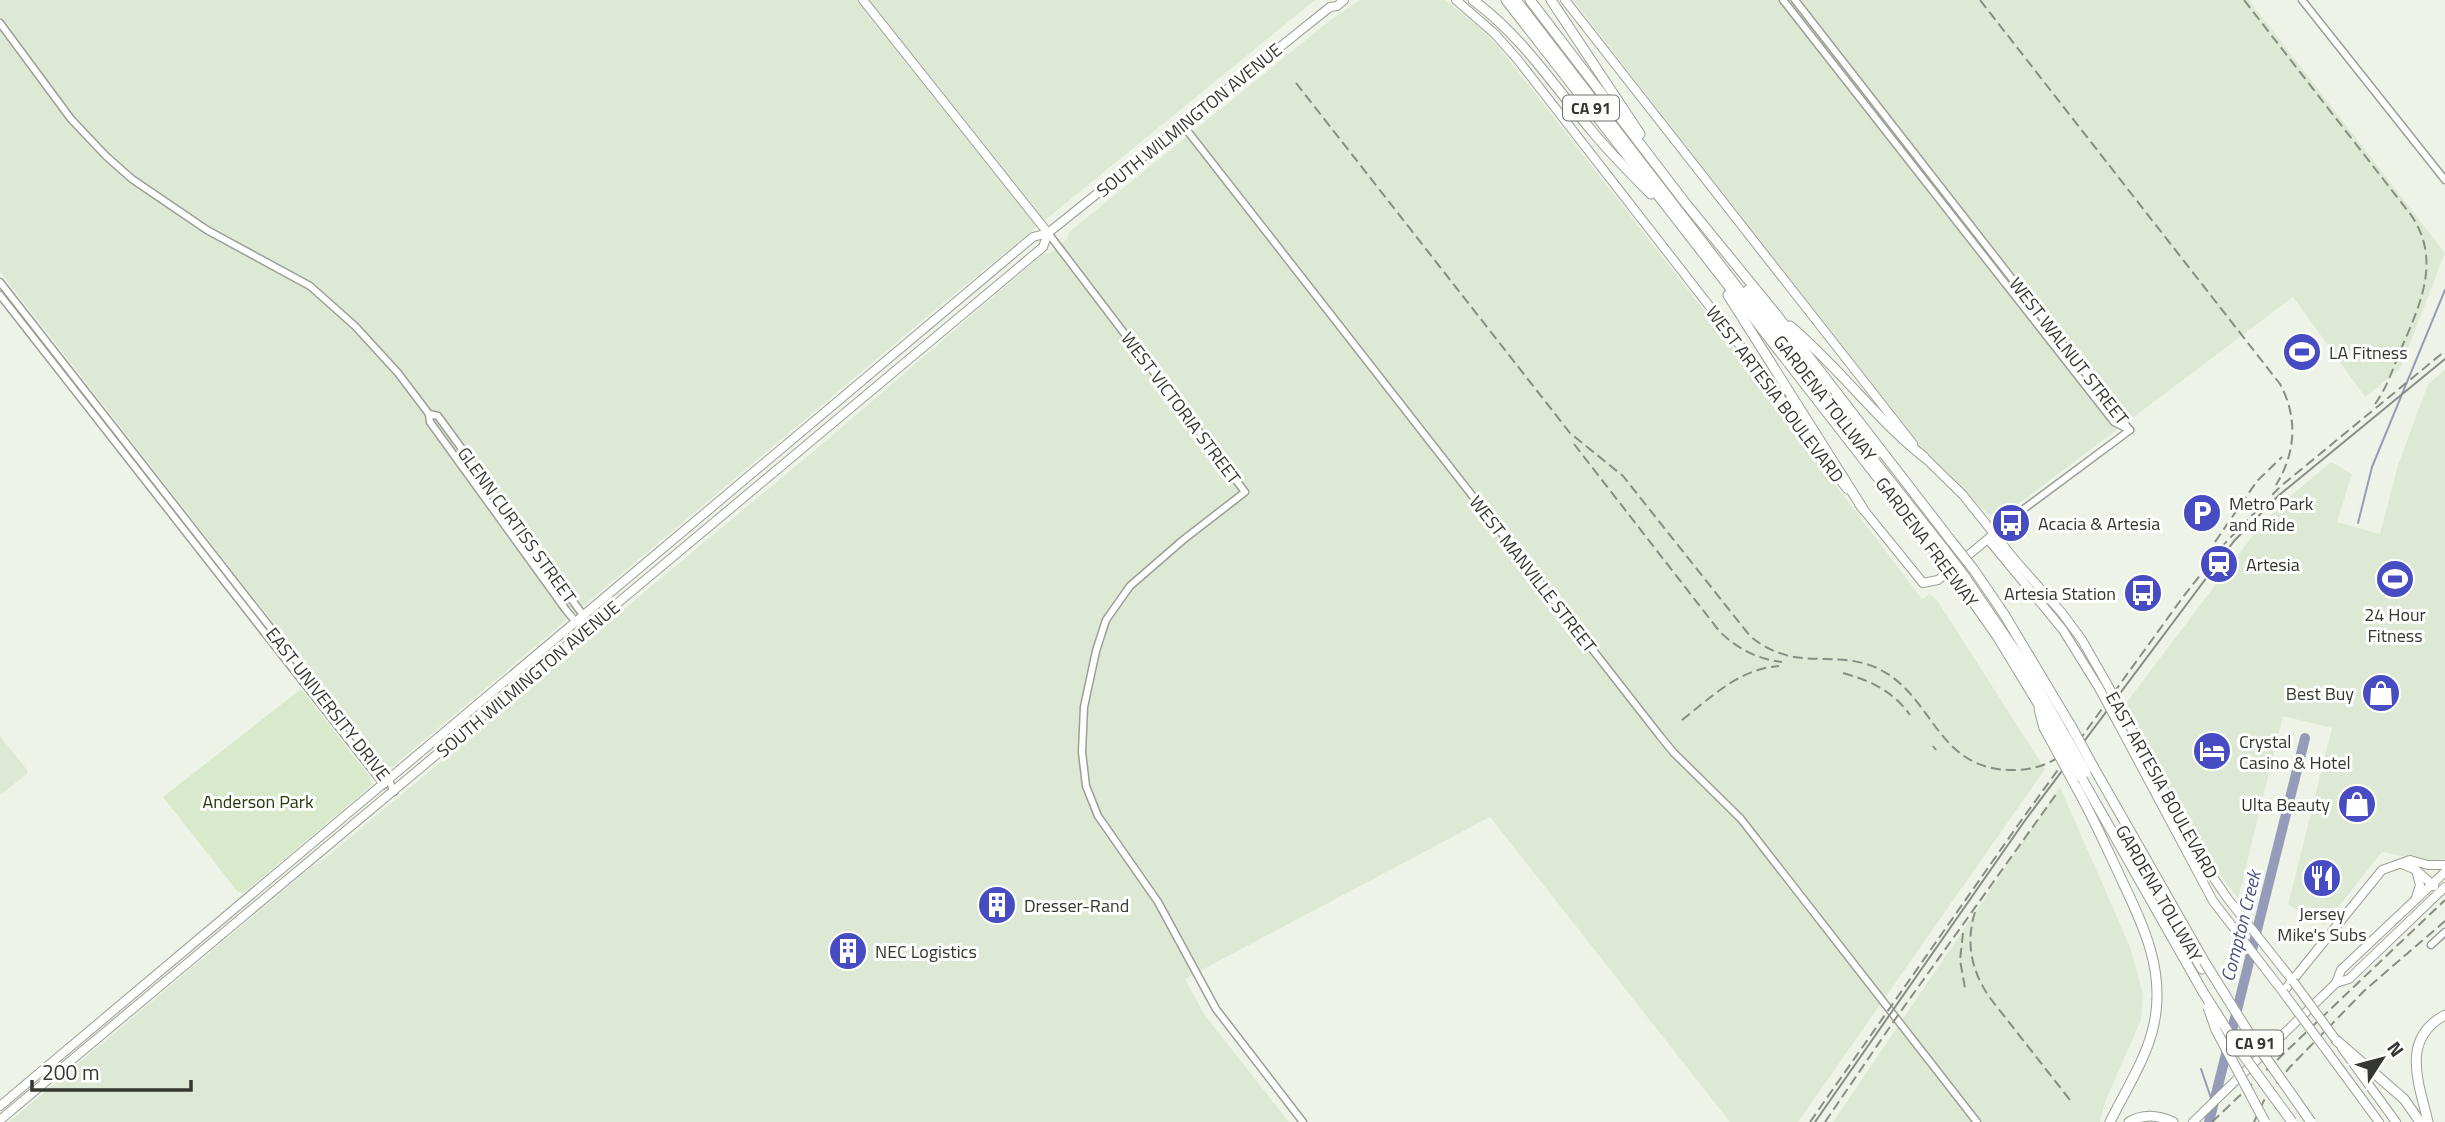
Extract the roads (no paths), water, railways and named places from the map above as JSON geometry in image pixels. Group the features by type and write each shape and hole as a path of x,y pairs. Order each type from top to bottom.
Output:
{"highway":[{"path":"1473,0 1513,36 1627,170 1675,217"},
{"name":"GARDENA FREEWAY","path":"1506,0 1701,252 1944,548 2037,700 2043,728 2062,736 2087,772"},
{"name":"GARDENA TOLLWAY","path":"1516,0 1944,548"},
{"name":"GARDENA TOLLWAY","path":"1522,0 1934,530 1944,531"},
{"name":"GARDENA FREEWAY","path":"1530,0 1687,205 1776,314 1944,531 1944,548"},
{"path":"1551,0 1687,205"},
{"path":"1701,252 1863,509"},
{"path":"1776,314 1813,345 1901,439 1924,457"},
{"name":"GARDENA FREEWAY","path":"1944,548 1973,570 2031,657 2062,736 2087,772 2113,802 2203,965 2311,1122"},
{"path":"1962,580 2023,662 2062,736 2075,785 2091,812 2145,930 2157,979 2154,1026 2144,1054 2110,1122"},
{"name":"GARDENA TOLLWAY","path":"2087,772 2165,912 2165,924 2203,992"},
{"name":"GARDENA TOLLWAY","path":"2203,965 2257,1056 2304,1122"},
{"path":"2203,992 2216,1030 2265,1122"},
{"name":"CA 91","path":"2203,992 2241,1052 2292,1122"},
{"path":"2423,1119 2417,1049 2429,1026 2445,1014"},
{"path":"2336,1040 2423,1119"},
{"path":"2129,1122 2141,1116 2169,1120"}],"main road":[{"name":"WEST VICTORIA STREET","path":"863,0 1048,233"},
{"name":"SOUTH WILMINGTON AVENUE","path":"0,1106 1034,237 1048,233 1330,3 1337,6 1344,0"},
{"name":"WEST ARTESIA BOULEVARD","path":"1457,0 1495,34 1518,60 1780,397 1828,466 1923,583 1938,580 1991,536"},
{"path":"1565,0 1924,457 1963,495 1991,536 2069,622 2088,650 2102,685"},
{"name":"SOUTH WILMINGTON AVENUE","path":"0,1120 1043,247 1048,233"},
{"name":"EAST ARTESIA BOULEVARD","path":"2102,685 2125,718 2144,763 2224,916 2379,1122"},
{"name":"EAST ARTESIA BOULEVARD","path":"2102,685 2119,725 2144,763"},
{"name":"EAST ARTESIA BOULEVARD","path":"2189,849 2295,978 2396,1122"},
{"path":"2283,992 2376,875 2388,866 2410,860 2428,865 2445,865"},
{"path":"2336,983 2349,979 2443,890 2416,870 2399,863"},
{"path":"2415,901 2420,885 2416,870"},
{"path":"2193,1122 2336,983 2341,970 2445,872"}],"street":[{"name":"WEST WALNUT STREET","path":"1783,0 2114,422 2130,430"},
{"name":"WEST WALNUT STREET","path":"1795,0 2130,430"},
{"path":"2302,0 2445,180"},
{"name":"GLENN CURTISS STREET","path":"0,23 71,119 132,179 207,230 310,286 355,326 398,373 429,414 430,422 575,621 587,629"},
{"name":"WEST MANVILLE STREET","path":"1182,124 1660,736 1741,819 1977,1122"},
{"name":"WEST VICTORIA STREET","path":"1048,233 1245,492 1183,540 1126,590 1106,620 1084,707 1082,752 1086,786 1107,829 1158,901 1196,975 1233,1033 1303,1122"},
{"name":"EAST UNIVERSITY DRIVE","path":"0,282 175,512 394,792"},
{"name":"EAST UNIVERSITY DRIVE","path":"0,295 175,512"},
{"name":"GLENN CURTISS STREET","path":"429,414 438,416 583,615 587,629"},
{"path":"1991,536 2130,430"},
{"path":"2431,945 2445,932"}],"waterway":[{"name":"Compton Creek","path":"2358,523 2372,467 2445,290"},
{"name":"Compton Creek","path":"2209,1122 2305,738"},
{"path":"2201,1069 2211,1098"}],"tram line":[{"path":"1815,1122 2026,819 2234,541 2278,496 2445,359"}],"railway":[{"path":"1980,0 2280,384 2290,409 2292,435 2288,460 2276,485"},
{"path":"2244,0 2411,215 2420,232 2426,266 2421,299 2390,378 2375,404"},
{"path":"1296,83 1570,433 1623,476 1750,636 1783,654 1799,658 1861,662 1877,668 1896,680 1912,695 1951,745 1967,758 1988,767 2014,770 2044,765 2061,756 2084,736"},
{"path":"1810,1122 2018,825 2226,542 2281,486 2445,351"},
{"path":"1574,444 1720,632 1748,652 1782,662"},
{"path":"2215,542 2257,481 2282,457"},
{"path":"1682,720 1739,678 1751,672 1779,666"},
{"path":"1843,673 1881,688 1896,699 1910,715"},
{"path":"1933,746 1936,750"},
{"path":"1825,1122 2057,793"},
{"path":"2212,1122 2445,900"},
{"path":"1975,912 1971,935 1972,957 1984,988 2070,1100"},
{"path":"2254,1122 2266,1096 2290,1067 2365,990 2445,921"},
{"path":"1963,933 1960,960 1965,988"}],"place":[{"name":"LA Fitness","path":"2302,352"},
{"name":"Metro Park and Ride","path":"2202,513"},
{"name":"Acacia & Artesia","path":"2011,523"},
{"name":"Artesia","path":"2219,564"},
{"name":"24 Hour Fitness","path":"2395,579"},
{"name":"Artesia Station","path":"2143,593"},
{"name":"Best Buy","path":"2381,693"},
{"name":"Crystal Casino & Hotel","path":"2212,751"},
{"name":"Ulta Beauty","path":"2357,804"},
{"name":"Jersey Mike's Subs","path":"2322,878"},
{"name":"Dresser-Rand","path":"997,905"},
{"name":"NEC Logistics","path":"848,951"}],"park label":[{"name":"Anderson Park","path":"258,801"}]}
